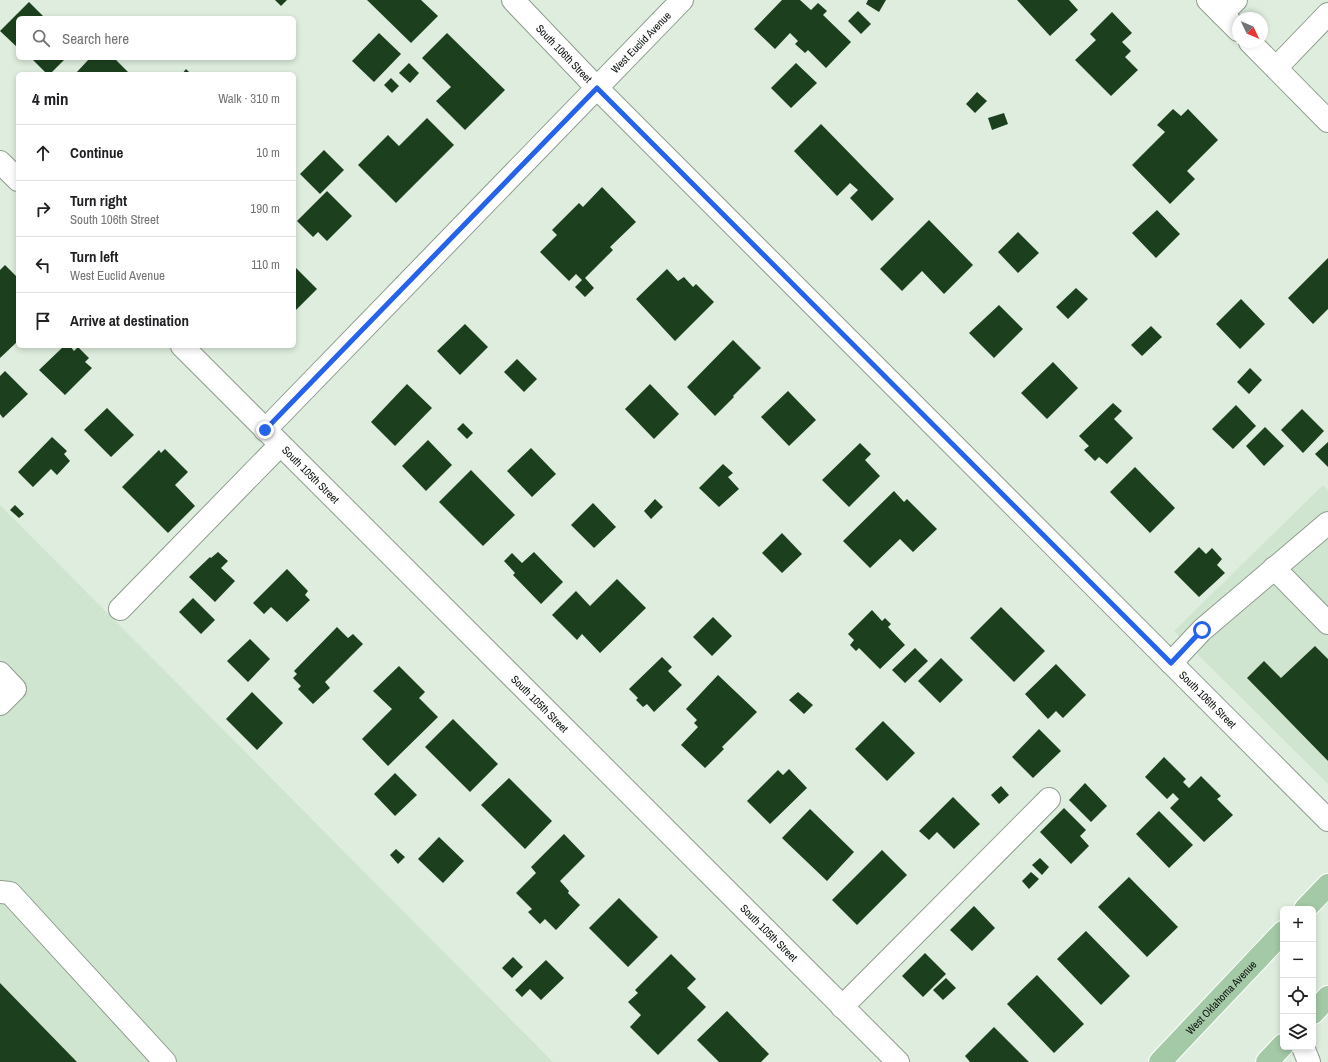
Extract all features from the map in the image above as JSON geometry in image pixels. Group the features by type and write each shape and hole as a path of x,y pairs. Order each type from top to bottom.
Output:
{"main road":[{"path":"1308,906 1328,885"},
{"name":"West Oklahoma Avenue","path":"1160,1062 1280,935"},
{"path":"1316,1010 1328,997"},
{"path":"1267,1062 1280,1048"}],"street":[{"name":"South 106th Street","path":"513,0 597,88 1328,820"},
{"name":"West Euclid Avenue","path":"120,609 272,437 597,88 682,0"},
{"path":"1222,5 1232,21"},
{"path":"1276,68 1328,14"},
{"path":"1256,48 1328,121"},
{"path":"0,162 16,178"},
{"name":"South 105th Street","path":"184,348 898,1062"},
{"path":"1171,663 1202,630 1328,523"},
{"path":"1274,568 1328,623"},
{"path":"0,673 15,689 0,704"},
{"path":"842,1007 1050,799"},
{"path":"0,892 10,893 165,1062"},
{"path":"1304,1050 1309,1062"}],"shaded area":[{"path":"1323,485 1328,490 1328,784 1174,631"},
{"path":"0,505 553,1062 0,1062"}],"building":[{"path":"275,0 287,0 281,6"},
{"path":"367,0 421,0 438,16 411,43"},
{"path":"782,0 800,0 811,10 818,3 827,11 823,15 851,42 826,68 808,50 805,53 795,44 798,41 790,33 775,49 754,29"},
{"path":"868,0 886,0 879,12 866,4"},
{"path":"1017,0 1069,0 1078,10 1050,36"},
{"path":"29,2 43,16 16,16 16,46 0,31"},
{"path":"858,11 871,24 861,34 848,21"},
{"path":"1112,12 1132,33 1122,42 1131,51 1125,57 1138,70 1111,96 1075,60 1096,40 1090,34"},
{"path":"379,33 401,54 374,82 352,61"},
{"path":"447,33 505,90 465,130 436,101 451,87 422,58"},
{"path":"33,60 64,60 52,72 45,72"},
{"path":"88,60 116,60 128,72 77,72"},
{"path":"409,63 419,73 410,83 399,73"},
{"path":"796,63 817,83 791,108 771,88"},
{"path":"391,78 399,86 392,93 384,85"},
{"path":"977,92 987,101 975,113 966,104"},
{"path":"1173,109 1181,116 1188,109 1218,140 1187,171 1195,179 1170,204 1132,165 1165,132 1157,125"},
{"path":"1004,113 1008,124 992,130 988,118"},
{"path":"427,118 454,145 396,203 358,165 388,135 399,146"},
{"path":"821,124 894,199 872,221 850,198 858,190 850,183 837,196 794,151"},
{"path":"324,150 344,170 320,194 300,174"},
{"path":"602,187 636,222 610,247 613,250 585,278 594,288 585,297 575,287 582,280 576,274 569,281 540,252 557,235 552,230 579,203 583,207"},
{"path":"327,191 352,216 327,241 318,232 313,237 297,221"},
{"path":"1157,210 1180,234 1156,258 1132,233"},
{"path":"929,220 973,265 944,294 922,271 902,291 880,269"},
{"path":"1018,232 1039,253 1018,273 998,252"},
{"path":"1328,258 1328,309 1313,324 1288,298"},
{"path":"5,265 16,276 16,343 0,358 0,270"},
{"path":"296,268 317,289 296,310"},
{"path":"667,269 678,281 684,277 693,287 696,284 714,302 675,341 636,299"},
{"path":"1076,288 1088,299 1068,319 1056,307"},
{"path":"1241,299 1265,324 1240,349 1216,324"},
{"path":"999,305 1023,329 994,358 969,333"},
{"path":"465,324 488,347 460,375 437,351"},
{"path":"1151,326 1162,337 1142,356 1131,345"},
{"path":"733,340 761,368 715,416 687,387"},
{"path":"62,348 72,348 74,351 79,348 89,358 85,362 92,368 65,395 39,370"},
{"path":"517,359 537,379 524,392 504,372"},
{"path":"1053,362 1078,388 1047,419 1021,393"},
{"path":"1250,368 1262,380 1249,394 1237,382"},
{"path":"5,371 28,394 3,418 0,414 0,376"},
{"path":"407,384 432,408 395,446 371,422"},
{"path":"650,384 679,414 654,439 625,409"},
{"path":"788,391 816,420 789,446 761,417"},
{"path":"1113,403 1122,411 1114,419 1133,438 1107,464 1099,457 1095,461 1084,450 1089,446 1079,436"},
{"path":"1236,405 1256,426 1233,449 1212,429"},
{"path":"107,408 134,435 111,457 84,430"},
{"path":"1302,409 1324,431 1303,453 1281,430"},
{"path":"463,423 473,433 467,439 457,429"},
{"path":"1265,427 1284,446 1264,466 1246,446"},
{"path":"52,437 67,451 64,454 70,461 57,475 51,469 33,487 18,472"},
{"path":"428,440 452,465 426,491 402,466"},
{"path":"1328,442 1328,467 1315,454"},
{"path":"860,443 871,454 865,460 880,476 849,507 822,480"},
{"path":"531,448 556,474 532,497 507,471"},
{"path":"165,449 188,472 175,485 195,506 168,533 122,487 159,450 161,453"},
{"path":"723,464 733,473 728,477 739,489 719,507 699,488"},
{"path":"1135,467 1175,508 1150,533 1110,492"},
{"path":"471,470 515,515 483,546 439,502"},
{"path":"894,491 904,502 907,499 937,529 913,552 900,539 870,568 843,541"},
{"path":"655,499 663,507 651,519 644,511"},
{"path":"593,503 616,527 594,548 571,525"},
{"path":"15,505 24,514 19,518 10,510"},
{"path":"782,533 802,554 782,573 762,553"},
{"path":"1199,547 1206,554 1212,548 1222,559 1217,565 1225,573 1199,597 1174,572"},
{"path":"218,552 228,561 221,568 235,581 215,602 189,577 210,557 211,558"},
{"path":"534,552 563,582 541,604 513,575 515,573 504,561 512,553 522,563"},
{"path":"287,569 308,591 305,595 310,600 287,622 271,607 264,614 253,603"},
{"path":"617,579 646,608 600,653 582,634 577,640 552,615 576,591 590,606"},
{"path":"193,598 215,620 201,634 179,612"},
{"path":"1001,607 1045,651 1014,682 970,638"},
{"path":"872,610 882,621 885,618 891,624 888,627 905,645 880,669 859,648 856,651 850,645 854,640 848,634"},
{"path":"713,617 732,636 712,656 693,637"},
{"path":"337,627 348,638 353,634 363,644 325,682 330,688 313,704 298,689 301,686 293,678 297,674 294,671"},
{"path":"250,639 270,659 248,682 227,661"},
{"path":"1315,646 1328,659 1328,761 1247,678 1264,661 1281,678"},
{"path":"915,648 928,661 905,683 892,670"},
{"path":"662,657 672,667 668,671 682,685 654,712 647,704 643,707 636,700 638,698 629,689"},
{"path":"941,658 963,680 940,703 918,681"},
{"path":"1056,664 1086,695 1063,718 1056,711 1048,719 1025,694"},
{"path":"399,666 425,692 419,698 438,717 388,766 362,739 392,709 373,691"},
{"path":"718,675 757,712 722,747 724,749 705,768 681,745 698,727 694,723 697,720 686,709"},
{"path":"252,692 283,723 257,750 226,719"},
{"path":"798,692 813,705 804,714 789,700"},
{"path":"453,719 498,764 470,792 425,747"},
{"path":"883,721 915,753 887,781 855,749"},
{"path":"1039,729 1061,751 1033,778 1012,757"},
{"path":"1164,757 1186,779 1183,782 1189,788 1201,776 1221,796 1217,799 1233,815 1204,842 1170,808 1179,799 1173,793 1167,799 1145,777"},
{"path":"789,769 807,788 770,824 747,801 778,770 783,775"},
{"path":"395,773 417,795 395,816 374,794"},
{"path":"509,778 552,821 525,849 481,805"},
{"path":"1085,783 1107,806 1091,822 1069,800"},
{"path":"1001,786 1009,795 999,804 991,795"},
{"path":"953,797 980,824 954,849 937,832 929,840 919,831"},
{"path":"1064,808 1086,830 1080,836 1089,846 1071,864 1040,832"},
{"path":"810,809 854,852 827,881 782,838"},
{"path":"1159,811 1193,845 1169,868 1136,834"},
{"path":"564,834 585,856 560,881 569,891 568,893 580,905 556,930 545,919 540,924 528,912 532,909 516,893 536,873 531,867"},
{"path":"439,837 464,861 443,883 418,859"},
{"path":"396,849 405,857 398,864 390,855"},
{"path":"882,850 907,875 857,925 832,900"},
{"path":"1040,858 1049,867 1042,875 1032,865"},
{"path":"1031,872 1039,879 1029,889 1022,881"},
{"path":"1129,877 1178,927 1147,957 1098,907"},
{"path":"619,898 658,937 628,967 589,928"},
{"path":"974,906 995,928 972,951 950,930"},
{"path":"1086,931 1130,976 1101,1005 1057,959"},
{"path":"925,953 946,974 923,997 902,976"},
{"path":"671,954 696,979 687,988 706,1007 658,1055 630,1027 641,1015 628,1002 638,993 635,990"},
{"path":"513,957 523,967 512,978 502,968"},
{"path":"546,960 564,978 541,1000 530,989 522,997 515,990"},
{"path":"1037,975 1084,1024 1054,1053 1007,1004"},
{"path":"946,978 956,988 943,1000 933,990"},
{"path":"0,983 77,1062 0,1062"},
{"path":"727,1011 769,1054 761,1062 719,1062 697,1040"},
{"path":"994,1027 1029,1062 970,1062 965,1056"}],"route":[{"path":"265,430 597,88 1171,663 1202,630"}]}
